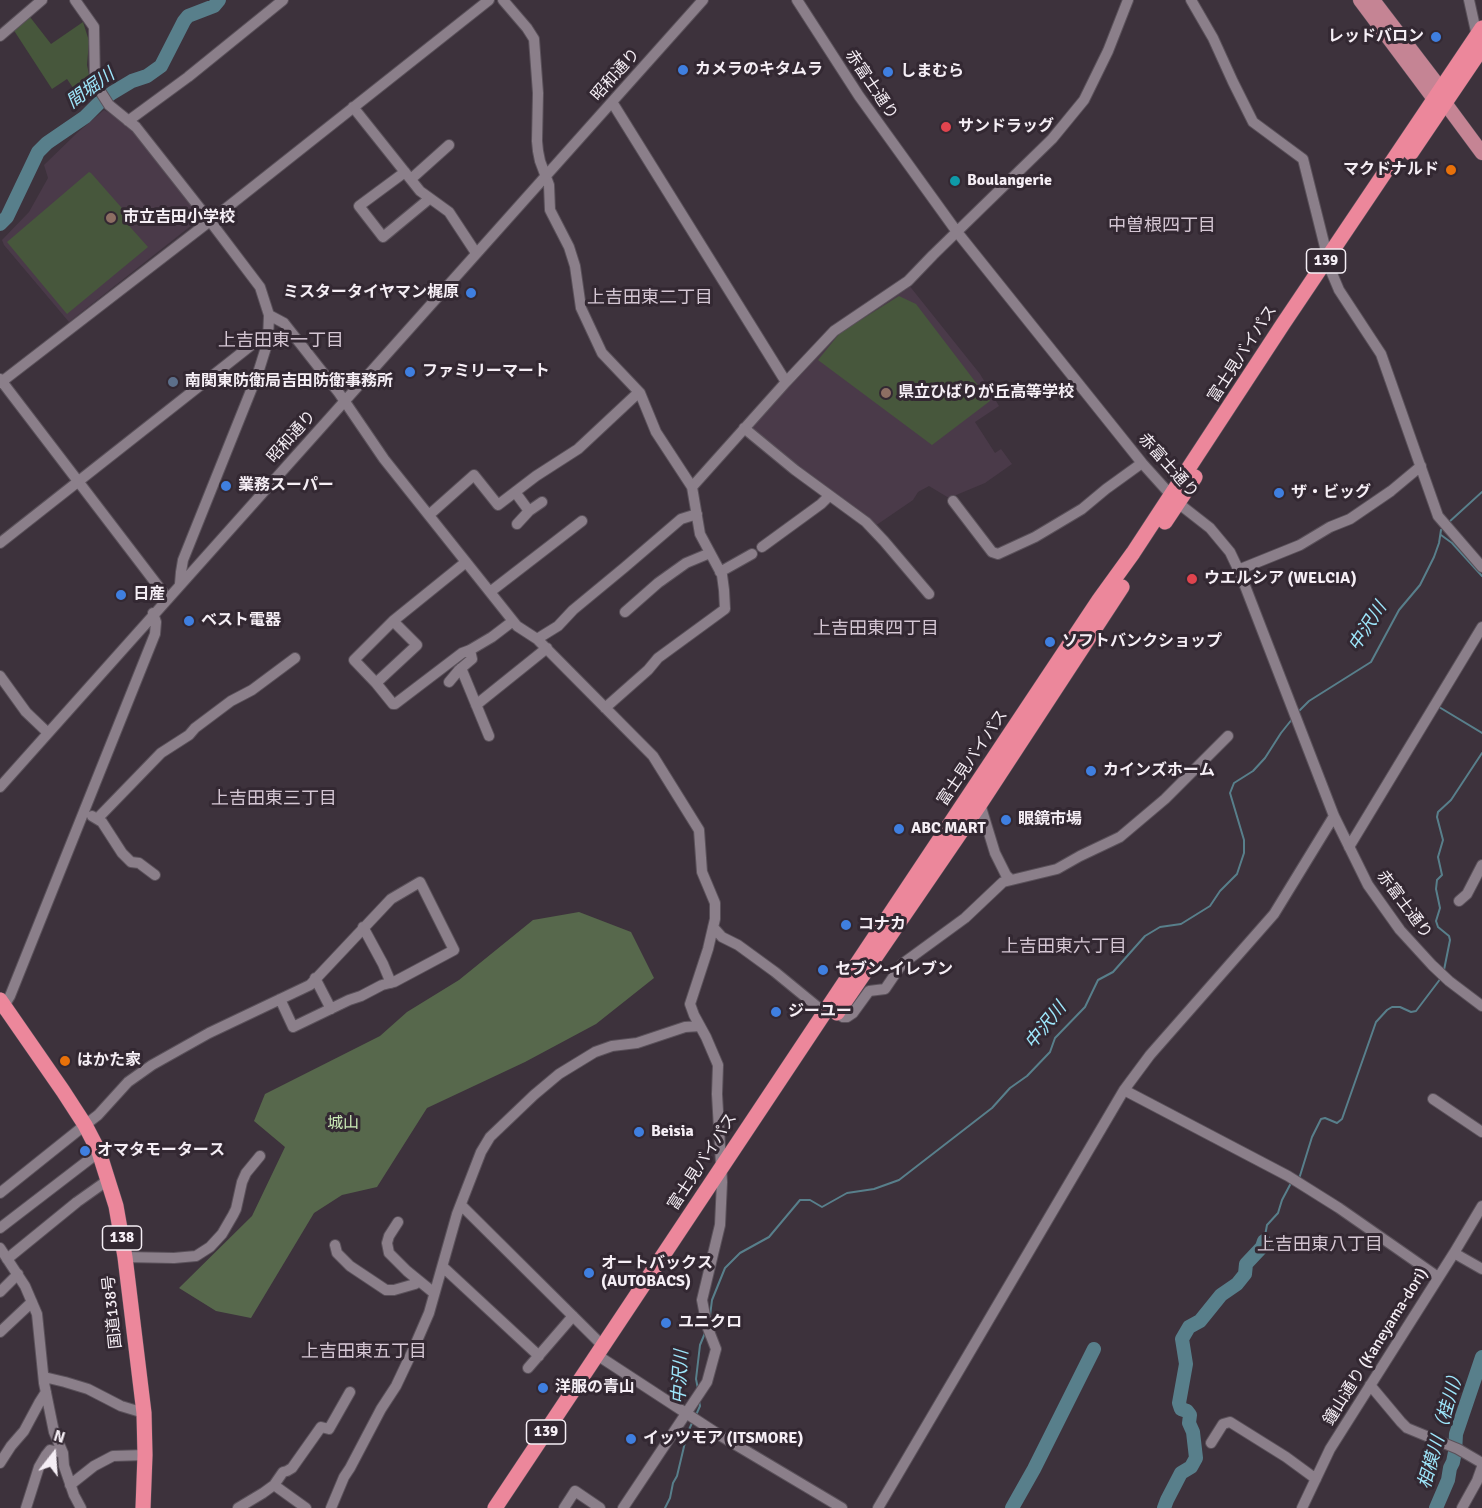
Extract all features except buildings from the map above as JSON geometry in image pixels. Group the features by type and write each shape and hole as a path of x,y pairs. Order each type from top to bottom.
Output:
{"highway":[{"name":"富士見バイパス","path":"495,1508 831,1013 1480,38"},
{"name":"富士見バイパス","path":"831,1013 980,804 1175,499"},
{"name":"国道138号","path":"1,1006 85,1125 99,1152 116,1206 125,1257 144,1413 143,1508"},
{"name":"富士見バイパス","path":"506,1508 601,1354"}],"main road":[{"path":"1360,0 1440,97"},
{"path":"1373,0 1482,153"}],"street":[{"path":"0,36 42,0"},
{"path":"75,0 94,27 96,83 109,105 136,127 260,286 269,315 268,341 258,373 183,560 180,584"},
{"path":"129,121 188,77 283,0"},
{"path":"168,599 1,381 210,221 489,0"},
{"path":"503,0 534,39 538,93 537,141 540,161 549,185 550,210 569,247 575,266 580,309 602,353 639,392 656,432 692,487 700,534 720,572 724,590 725,609 658,658 648,670 605,708"},
{"name":"昭和通り","path":"0,787 703,0"},
{"name":"赤富士通り","path":"797,0 859,96 957,232 1142,464 1175,499 1214,533 1230,552 1334,816 1368,885 1401,930 1432,965 1482,1006"},
{"path":"692,487 834,331 908,281 1052,139 1084,100 1108,51 1128,0"},
{"path":"1191,0 1213,38 1253,122 1304,159 1329,265 1339,290 1381,354 1438,516 1482,567"},
{"path":"1469,0 1480,38"},
{"path":"612,102 786,382"},
{"path":"353,107 420,191 448,212 476,253"},
{"path":"429,199 383,237 359,206 408,176 449,145"},
{"path":"269,315 284,323 344,401 384,459 517,626 547,648 653,756 699,830 702,872 715,903 715,919 690,1004 718,1065 720,1225 702,1300 707,1326 716,1349 707,1382 623,1508"},
{"path":"0,543 268,332"},
{"path":"429,515 474,475 498,505 536,476 578,449 639,392"},
{"path":"744,429 866,522 929,594"},
{"path":"953,501 992,552 998,554 1035,537 1082,509 1142,464"},
{"path":"1238,570 1300,545 1330,527 1350,519 1421,466"},
{"path":"515,492 529,511"},
{"path":"762,547 829,496"},
{"path":"517,524 529,511 542,502"},
{"path":"537,639 558,626 573,610 681,519 696,514"},
{"path":"490,592 582,521"},
{"path":"625,612 658,583 686,563 710,553"},
{"path":"720,572 752,554"},
{"path":"466,562 393,621 354,660 395,704 462,653 500,632 513,621"},
{"path":"1,1006 10,996 154,634 156,622 153,614"},
{"path":"376,683 417,645 393,621"},
{"path":"1349,847 1482,627"},
{"path":"476,705 547,648"},
{"path":"449,682 472,659 470,650"},
{"path":"97,819 161,753 189,735 231,701 252,690 296,658"},
{"path":"461,668 489,736"},
{"path":"0,676 26,712 48,733"},
{"path":"713,927 722,937 738,945 831,1013 847,1017 853,1013 869,991 885,989 902,964 965,918 1003,882 1057,869 1120,837 1165,799 1228,736"},
{"path":"980,804 995,853 1011,880"},
{"path":"85,810 102,822 122,853 131,862 139,863 155,875"},
{"path":"878,1508 1124,1090 1150,1055 1274,914 1334,816"},
{"path":"1459,901 1467,894 1482,865"},
{"path":"0,1193 98,1115 128,1082 152,1065 208,1033 280,999 310,985 391,899 420,882 454,950 293,1027 280,999"},
{"path":"363,927 391,982"},
{"path":"315,978 331,1009"},
{"path":"331,1508 344,1477 396,1386 429,1313 457,1214 481,1152 490,1137 559,1074 595,1052 685,1027 700,1026"},
{"path":"1124,1090 1288,1176 1339,1208 1438,1277"},
{"path":"1434,1099 1482,1132"},
{"path":"0,1228 99,1152"},
{"path":"125,1257 196,1256 210,1247 222,1234 237,1209 242,1182 246,1173 260,1156"},
{"path":"81,1508 70,1485 64,1466 63,1453 54,1432 46,1392 37,1314 25,1286 2,1253 108,1180"},
{"path":"461,1205 573,1316 601,1354 687,1414 842,1508"},
{"name":"鐘山通り (Kaneyama-dori)","path":"1302,1508 1330,1449 1482,1206"},
{"path":"398,1222 389,1236 387,1249 389,1253 434,1293"},
{"path":"334,1245 337,1253 346,1262 386,1290 394,1290 419,1281"},
{"path":"1454,1253 1482,1269"},
{"path":"443,1267 539,1356"},
{"path":"0,1292 18,1274"},
{"path":"0,1332 32,1302"},
{"path":"528,1368 573,1316"},
{"path":"44,1377 88,1389 121,1406 144,1413"},
{"path":"1370,1385 1407,1428 1458,1449 1482,1465 1477,1481 1462,1508"},
{"path":"0,1463 10,1446 24,1431 46,1392"},
{"path":"238,1508 274,1485 283,1472 292,1468 321,1427 329,1429 350,1392"},
{"path":"1211,1443 1223,1424 1230,1422 1316,1479"},
{"path":"26,1508 39,1467 46,1455 50,1450 63,1453"},
{"path":"70,1485 97,1464 113,1456 145,1455"},
{"path":"274,1485 306,1508"},
{"path":"564,1508 575,1491 600,1508"}],"shaded area":[{"name":"市立吉田小学校","path":"104,110 126,123 199,214 197,221 69,322 2,240 29,212 48,178 44,165"},
{"name":"県立ひばりが丘高等学校","path":"908,284 980,374 999,406 975,422 995,453 1001,449 1012,464 985,483 949,498 929,486 875,526 809,476 751,427 839,331"}],"green space":[{"path":"30,17 51,44 83,22 89,41 87,65 91,84 78,95 67,79 52,89 13,29"},
{"path":"89,172 128,215 123,219 148,247 67,314 7,242"},
{"path":"899,296 916,304 990,401 932,445 818,360 840,333"},
{"name":"城山","path":"579,912 631,932 654,978 596,1024 525,1062 427,1108 377,1187 342,1195 314,1213 251,1318 216,1311 179,1288 252,1216 285,1147 254,1121 265,1094 380,1036 407,1012 459,980 533,920"}],"waterway":[{"name":"間堀川","path":"0,224 7,217 38,152 47,143 85,117 112,93 132,81 147,76 161,66 188,16 214,6 219,0"},
{"name":"中沢川","path":"1448,523 1482,492"},
{"name":"中沢川","path":"1299,711 1309,701 1371,662 1399,610 1420,585 1434,557 1441,530 1444,527"},
{"name":"中沢川","path":"1441,535 1452,543 1482,576"},
{"name":"中沢川","path":"1439,707 1482,733"},
{"name":"中沢川","path":"710,1316 712,1300 725,1268 740,1253 769,1237 800,1200 810,1200 822,1207 847,1193 874,1189 899,1180 992,1108 1010,1088 1027,1076 1050,1052 1055,1038 1085,1007 1098,980 1113,972 1145,936 1160,927 1181,924 1210,906 1220,891 1237,874 1244,853 1244,840 1230,793 1234,783 1253,771 1265,758 1293,718"},
{"name":"中沢川","path":"1444,970 1450,940 1449,936 1438,927 1436,921 1440,908 1436,889 1437,880 1442,875 1438,857 1443,840 1437,817 1438,812 1451,800 1482,753"},
{"name":"中沢川","path":"1299,1179 1312,1137 1321,1119 1325,1118 1337,1123 1342,1119 1376,1022 1392,1007 1400,1007 1411,1012 1416,1011 1441,978"},
{"name":"中沢川","path":"1264,1241 1267,1225 1278,1213 1291,1183"},
{"name":"中沢川","path":"1164,1508 1181,1473 1191,1467 1196,1458 1193,1432 1189,1423 1190,1415 1181,1409 1179,1403 1186,1364 1182,1339 1189,1327 1200,1321 1221,1295 1237,1284 1245,1274 1246,1264 1262,1247 1264,1241"},
{"name":"中沢川","path":"698,1389 696,1379 700,1345 705,1333"},
{"name":"中沢川","path":"1012,1508 1094,1349"},
{"name":"相模川（桂川）","path":"1436,1508 1448,1480 1455,1452 1456,1434 1482,1357"},
{"name":"中沢川","path":"696,1415 700,1406 699,1401"},
{"name":"中沢川","path":"665,1508 692,1423"}],"place":[{"name":"レッドバロン","path":"1436,37"},
{"name":"カメラのキタムラ","path":"683,70"},
{"name":"しまむら","path":"888,72"},
{"name":"サンドラッグ","path":"946,127"},
{"name":"マクドナルド","path":"1451,170"},
{"name":"Boulangerie","path":"955,181"},
{"name":"市立吉田小学校","path":"111,218"},
{"name":"ミスタータイヤマン梶原","path":"471,293"},
{"name":"ファミリーマート","path":"410,372"},
{"name":"南関東防衛局吉田防衛事務所","path":"173,382"},
{"name":"県立ひばりが丘高等学校","path":"886,393"},
{"name":"業務スーパー","path":"226,486"},
{"name":"ザ・ビッグ","path":"1279,493"},
{"name":"ウエルシア (WELCIA)","path":"1192,579"},
{"name":"日産","path":"121,595"},
{"name":"ベスト電器","path":"189,621"},
{"name":"ソフトバンクショップ","path":"1050,642"},
{"name":"カインズホーム","path":"1091,771"},
{"name":"眼鏡市場","path":"1006,820"},
{"name":"ABC MART","path":"899,829"},
{"name":"コナカ","path":"846,925"},
{"name":"セブン-イレブン","path":"823,970"},
{"name":"ジーユー","path":"776,1012"},
{"name":"はかた家","path":"65,1061"},
{"name":"Beisia","path":"639,1132"},
{"name":"オマタモータース","path":"85,1151"},
{"name":"オートバックス (AUTOBACS)","path":"589,1273"},
{"name":"ユニクロ","path":"666,1323"},
{"name":"洋服の青山","path":"543,1388"},
{"name":"イッツモア (ITSMORE)","path":"631,1439"}],"district":[{"name":"中曽根四丁目","path":"1162,226"},
{"name":"上吉田東二丁目","path":"650,298"},
{"name":"上吉田東一丁目","path":"281,341"},
{"name":"上吉田東四丁目","path":"876,629"},
{"name":"上吉田東三丁目","path":"274,799"},
{"name":"上吉田東六丁目","path":"1064,947"},
{"name":"上吉田東八丁目","path":"1320,1245"},
{"name":"上吉田東五丁目","path":"364,1352"}]}
